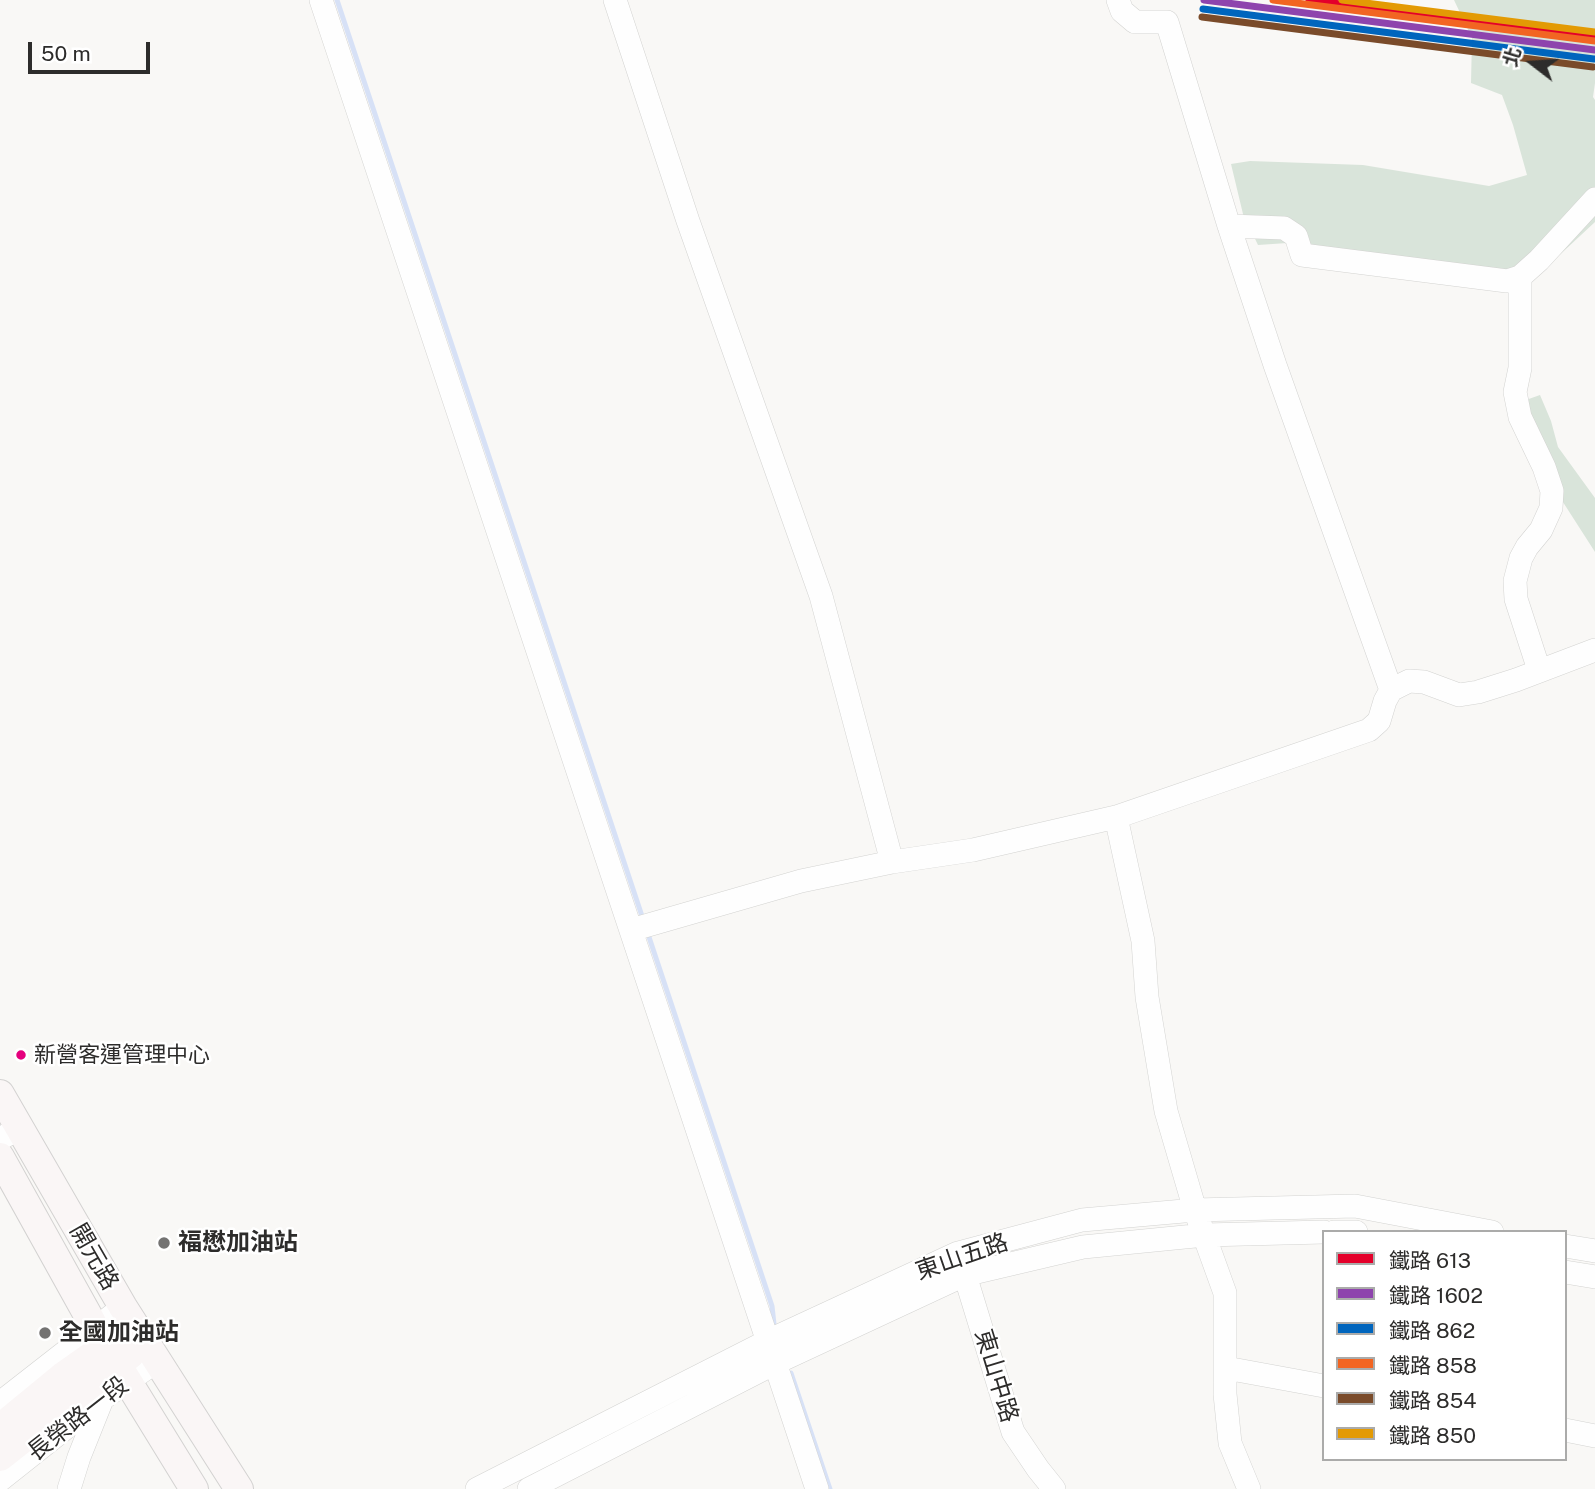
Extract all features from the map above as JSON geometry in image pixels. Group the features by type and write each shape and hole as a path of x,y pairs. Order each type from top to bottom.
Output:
{"main road":[{"name":"開元路","path":"0,1094 10,1133 239,1489"},
{"name":"開元路","path":"0,1157 111,1355 194,1489"},
{"name":"長榮路一段","path":"81,1389 111,1355 140,1334"},
{"path":"0,1427 81,1389"},
{"path":"0,1457 81,1389"}],"street":[{"path":"321,0 642,927 771,1352 817,1489"},
{"path":"615,0 688,221 821,596 892,862"},
{"path":"1118,0 1122,11 1135,22 1167,22 1279,378 1391,690"},
{"path":"1229,226 1284,228 1296,236 1302,255 1507,281 1520,276 1539,260 1595,199"},
{"path":"1520,276 1520,368 1516,392 1520,417 1545,467 1552,491 1551,508 1541,530 1521,558 1515,581 1516,599 1539,670"},
{"path":"642,927 801,881 892,862 973,850 1116,817 1368,730 1379,721 1391,690 1409,681 1424,682 1459,695 1478,692 1595,650"},
{"path":"1116,817 1143,941 1147,997 1166,1111 1195,1210 1225,1293 1225,1394 1230,1443 1249,1489"},
{"name":"東山五路","path":"477,1489 961,1264 1082,1220 1195,1210 1355,1206 1481,1230"},
{"name":"東山五路","path":"961,1264 1083,1247 1205,1235 1322,1232"},
{"path":"1567,1245 1595,1251"},
{"name":"東山中路","path":"961,1264 1013,1432 1054,1489"},
{"path":"1567,1272 1595,1277"},
{"name":"長榮路一段","path":"0,1402 111,1355 140,1334"},
{"name":"東山五路","path":"529,1489 771,1352"},
{"path":"1226,1368 1322,1386"},
{"path":"69,1489 79,1457 81,1389"},
{"name":"長榮路一段","path":"0,1480 81,1389"},
{"path":"1567,1430 1595,1436"}],"shaded area":[{"path":"1454,0 1595,0 1595,222 1552,262 1519,274 1318,261 1302,242 1258,245 1243,214 1231,164 1250,161 1363,165 1489,186 1527,175 1502,95 1471,83 1472,38"},
{"path":"1540,395 1558,447 1595,498 1595,552 1561,499 1509,406"}],"waterway":[{"path":"337,0 644,922"},
{"path":"647,931 772,1306 774,1324"},
{"path":"791,1373 830,1489"}],"rail line":[{"name":"1602","path":"1204,0 1595,50"},
{"name":"858","path":"1273,0 1595,41"},
{"name":"613","path":"1309,0 1595,36"},
{"name":"850","path":"1342,0 1595,32"},
{"name":"862","path":"1203,9 1594,59"},
{"name":"854","path":"1202,17 1593,67"}],"place":[{"name":"新營客運管理中心","path":"21,1055"},
{"name":"福懋加油站","path":"164,1243"},
{"name":"全國加油站","path":"45,1333"}]}
